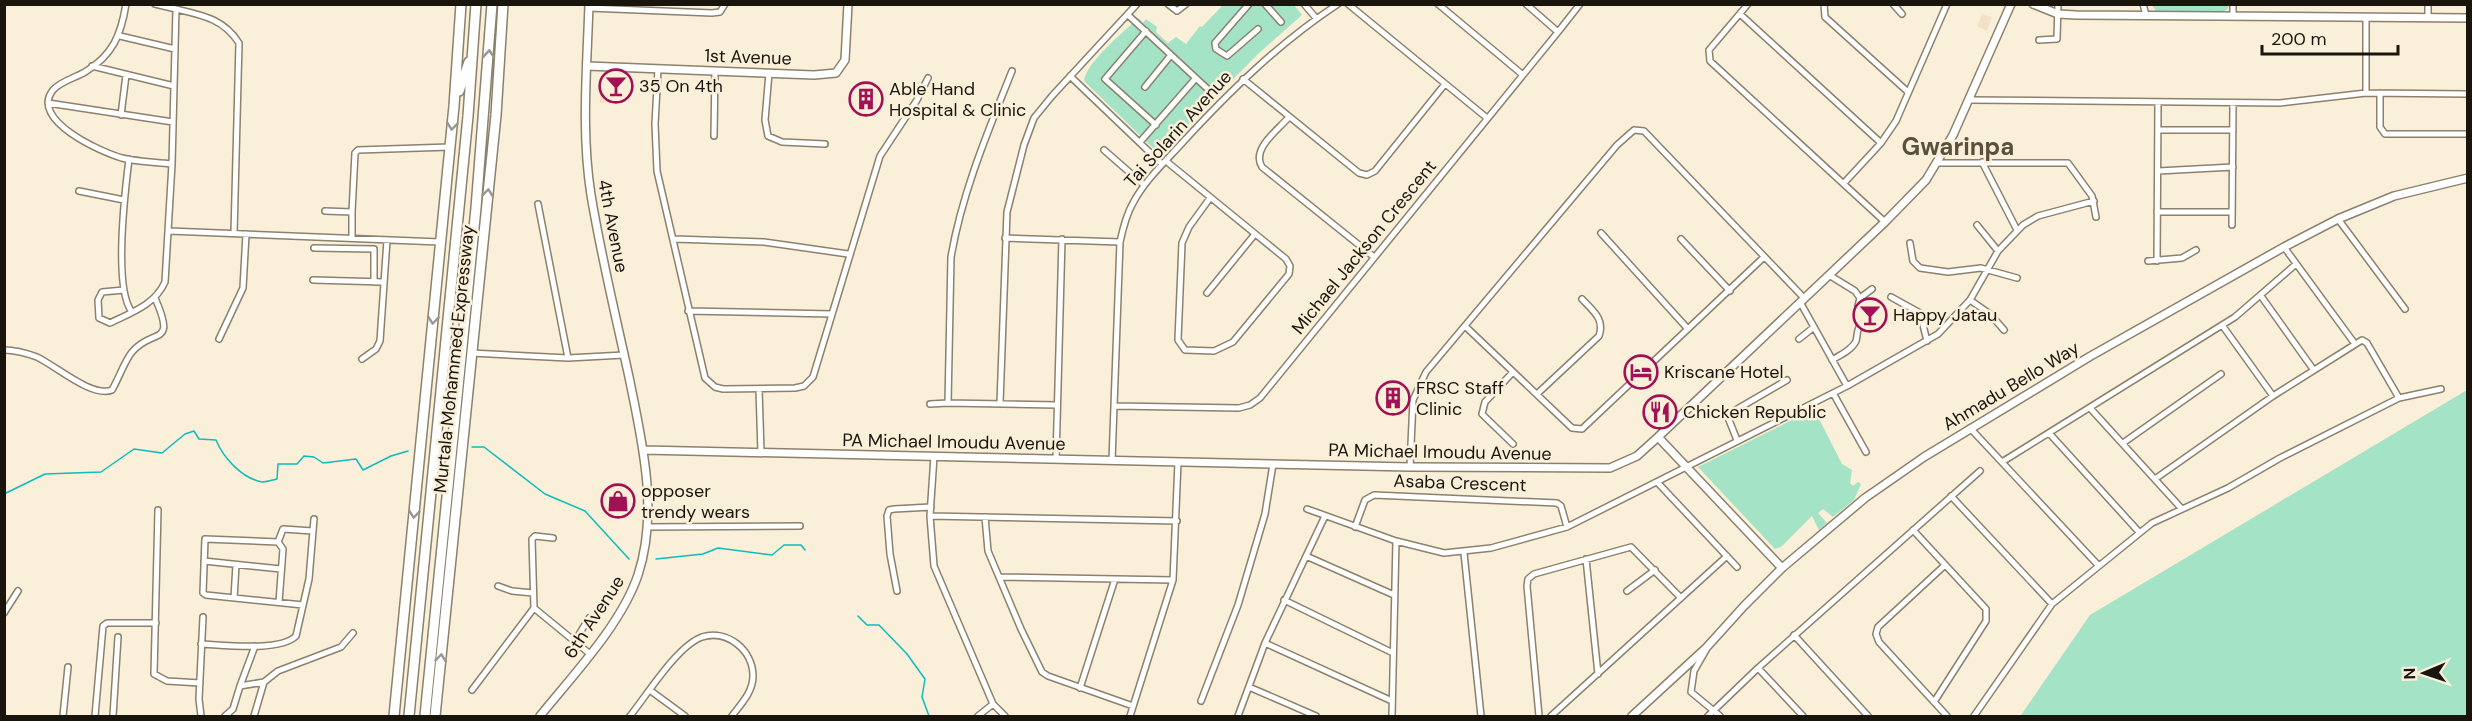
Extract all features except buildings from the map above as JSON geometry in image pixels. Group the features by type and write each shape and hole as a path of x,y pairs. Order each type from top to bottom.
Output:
{"highway":[{"name":"Murtala Mohammed Expressway","path":"394,717 454,106 461,4"},
{"name":"Murtala Mohammed Expressway","path":"408,717 474,48 476,4"},
{"name":"Murtala Mohammed Expressway","path":"425,717 476,208 492,4"},
{"name":"Murtala Mohammed Expressway","path":"436,716 480,273 503,4"},
{"path":"454,106 474,48"},
{"path":"476,208 480,273"}],"street":[{"path":"126,4 120,36 93,66 54,89 48,103 52,118 95,148 129,159 172,164"},
{"path":"155,4 207,16 232,32 239,43 234,233"},
{"path":"589,6 657,7 712,13 720,12 725,4"},
{"name":"1st Avenue","path":"587,66 769,73 836,73 845,60 848,4"},
{"path":"1000,403 1005,238 1011,191 1034,118 1137,4"},
{"path":"1168,4 1177,10 1186,4"},
{"path":"1249,4 1215,46 1221,54 1227,56 1258,29"},
{"path":"1265,4 1281,22"},
{"path":"1304,4 1316,18"},
{"name":"Tai Solarin Avenue","path":"1112,461 1120,242 1124,220 1144,185 1243,79 1316,18 1338,4"},
{"path":"1348,4 1487,118"},
{"path":"1438,4 1523,75"},
{"path":"1526,4 1558,32"},
{"name":"Michael Jackson Crescent","path":"1114,405 1239,408 1250,405 1260,398 1580,4"},
{"path":"1748,4 1709,50 1710,61 1886,222"},
{"path":"1824,4 1824,16 1908,92"},
{"path":"1893,4 1902,14"},
{"path":"1844,183 1881,143 1896,121 1947,4"},
{"name":"PA Michael Imoudu Avenue","path":"644,450 1594,470 1623,464 1658,437 1886,222 1938,163 1970,100 2011,4"},
{"path":"2033,4 2058,14 2468,18"},
{"path":"2038,40 2057,39 2058,4"},
{"path":"2143,4 2146,15"},
{"path":"2233,4 2234,16"},
{"path":"2428,4 2428,18"},
{"name":"4th Avenue","path":"589,6 588,173 644,450"},
{"path":"124,290 102,292 97,312 99,318 110,323 132,312 155,297 165,282 172,164 176,9"},
{"path":"1740,14 1881,143"},
{"path":"1128,15 1212,93"},
{"path":"2366,17 2366,93"},
{"path":"1146,31 1105,79 1156,125"},
{"path":"120,36 175,49"},
{"path":"1145,87 1171,55"},
{"path":"93,66 174,86"},
{"path":"658,69 656,157 688,311 705,378 709,383 723,389 795,388 809,383 880,156 917,100 928,78"},
{"path":"714,136 716,71"},
{"path":"948,403 951,257 954,238 983,144 1012,71"},
{"path":"769,73 765,120 768,136 782,142 825,144"},
{"path":"121,115 126,75"},
{"path":"1070,76 1140,142 1164,162 1210,198 1286,259 1290,266 1289,274 1233,342 1214,351 1185,350 1178,340 1182,243 1189,226 1210,198"},
{"path":"1140,142 1196,78"},
{"path":"1243,79 1359,173 1367,174 1375,171 1445,84"},
{"path":"1970,100 2280,103 2366,93 2468,94"},
{"path":"2380,93 2380,127 2385,134 2468,134"},
{"path":"2157,261 2158,102"},
{"path":"48,103 173,122"},
{"path":"2232,225 2233,103"},
{"path":"1289,117 1258,151 1257,159 1262,167 1374,257"},
{"path":"1410,467 1410,420 1413,400 1419,384 1617,145 1634,130 1644,131 1802,300 1814,327 1847,386"},
{"path":"2158,130 2233,130"},
{"path":"352,238 355,153 358,150 450,147"},
{"path":"1104,150 1144,185"},
{"path":"129,159 124,200 124,298 132,312"},
{"path":"1982,162 2017,230"},
{"path":"1938,163 2068,163 2094,201 2096,217"},
{"path":"2158,171 2233,167"},
{"name":"Ahmadu Bello Way","path":"1632,717 1707,648 1782,568 1865,498 1970,428 2089,357 2338,219 2394,196 2468,178"},
{"path":"79,191 124,200"},
{"path":"1307,509 1396,541 1444,553 1464,553 1525,541 1567,527 1847,386 1927,341 1953,321 1970,300 1998,251 2017,230 2038,216 2094,201"},
{"path":"538,204 568,358"},
{"path":"325,211 352,212"},
{"path":"2157,212 2232,213"},
{"path":"2338,219 2404,309"},
{"path":"1977,225 1998,251"},
{"path":"169,231 440,242"},
{"path":"1601,232 1688,329"},
{"path":"219,339 243,288 246,234"},
{"path":"1207,293 1255,234"},
{"path":"1005,238 1120,242"},
{"path":"674,239 773,243 848,254"},
{"path":"1056,459 1062,239"},
{"path":"1681,239 1730,291"},
{"path":"362,358 376,349 380,341 387,240"},
{"path":"1910,243 1913,261 1920,267 1948,272 1988,269 2018,278"},
{"path":"2284,247 2355,344"},
{"path":"314,248 374,249 374,282"},
{"path":"2148,261 2182,258 2196,250"},
{"path":"1465,326 1572,428 1582,429 1764,258"},
{"path":"2002,462 2222,325 2261,296 2296,264"},
{"path":"1829,275 1854,291 1860,298"},
{"path":"313,280 384,282"},
{"path":"1832,360 1852,347 1856,341 1858,327 1862,323 1858,306 1860,298 1872,289"},
{"path":"2261,296 2313,369"},
{"path":"4,350 36,357 90,388 107,392 112,390 132,352 159,336 163,330 164,322 155,297"},
{"path":"1891,297 1920,313 1927,341"},
{"path":"1537,394 1599,336 1601,320 1582,299"},
{"path":"1970,300 1990,314 2004,330"},
{"path":"688,311 832,314"},
{"path":"2222,325 2273,396"},
{"path":"1799,339 1814,327"},
{"path":"2155,479 2313,369 2362,340 2367,343 2398,399"},
{"path":"471,353 568,358 624,355"},
{"path":"1513,372 1485,402 1482,414 1513,444"},
{"path":"2123,443 2221,374"},
{"path":"1737,440 1727,415 1787,380"},
{"path":"759,389 760,452"},
{"path":"1974,717 2052,604 2139,532 2181,508 2228,488 2280,458 2398,399 2442,389"},
{"path":"1833,393 1866,452"},
{"path":"930,404 1057,405"},
{"path":"2090,408 2181,508"},
{"path":"1970,428 2098,565"},
{"path":"2049,433 2139,532"},
{"path":"1658,437 1782,568"},
{"name":"6th Avenue","path":"540,717 590,654 634,585 641,562 647,527 644,450"},
{"path":"934,456 930,516 934,566 993,704 1005,717"},
{"path":"1130,717 1173,580 1178,462"},
{"path":"1201,701 1238,605 1265,514 1273,464"},
{"path":"1708,717 1794,635 1980,471"},
{"path":"1658,483 1737,567"},
{"name":"Asaba Crescent","path":"1355,527 1365,500 1374,495 1557,502 1561,506 1567,527"},
{"path":"1951,496 2052,604"},
{"path":"897,591 890,554 887,516 889,510 931,507"},
{"path":"158,510 154,674 167,681 200,683"},
{"path":"930,516 1177,521"},
{"path":"1238,717 1265,643 1325,516"},
{"path":"985,517 988,551 1038,666 1047,676 1133,706"},
{"path":"201,644 255,646 291,640 299,629 309,579 314,519"},
{"path":"647,527 800,526"},
{"path":"278,542 283,529 313,531"},
{"path":"1913,530 1986,609 1988,614 1986,621 1934,702"},
{"path":"472,690 534,608 532,539 535,537 553,538"},
{"path":"278,542 205,538 203,593 212,596 303,605"},
{"path":"1392,717 1396,541"},
{"path":"278,542 283,549 279,602"},
{"path":"1539,717 1528,579 1534,574 1631,547 1681,598"},
{"path":"1464,553 1481,717"},
{"path":"1306,556 1394,595"},
{"path":"1551,717 1727,556"},
{"path":"1586,560 1598,674"},
{"path":"204,561 281,569"},
{"path":"234,598 236,565"},
{"path":"1945,565 1878,627 1876,634 1879,642 1947,717"},
{"path":"1627,591 1655,570"},
{"path":"999,577 1173,580"},
{"path":"1080,688 1115,579"},
{"path":"498,586 512,591 533,593"},
{"path":"4,613 18,591"},
{"path":"1284,600 1393,652"},
{"path":"534,608 590,654"},
{"path":"201,717 199,710 203,617"},
{"path":"574,641 589,618"},
{"path":"95,717 103,626 107,623 156,623"},
{"path":"240,686 264,682 278,671 341,647 353,633"},
{"path":"1794,635 1868,717"},
{"path":"630,717 692,642 702,637 722,636 740,646 747,654 753,676 746,698 732,717"},
{"path":"113,717 118,637"},
{"path":"1265,643 1392,701"},
{"path":"225,717 232,709 255,646"},
{"path":"1707,648 1694,671 1691,692 1715,710 1720,717"},
{"path":"63,717 68,667"},
{"path":"1758,668 1803,717"},
{"path":"254,717 264,682"},
{"path":"1249,687 1316,717"},
{"path":"651,691 685,717"},
{"path":"978,717 993,704"}],"shaded area":[{"path":"1982,14 1992,17 1987,31 1977,26"},
{"name":"35 On 4th","path":"622,79 620,102 600,103 600,80"}],"green space":[{"path":"1223,5 1294,5 1302,15 1258,54 1166,147 1153,148 1084,81 1086,73 1098,56 1138,18 1143,23 1146,19 1157,27 1156,32 1168,43 1176,37 1186,44 1200,26 1202,27"},
{"path":"2152,5 2229,5 2227,10 2221,12 2156,11"},
{"path":"2467,390 2467,716 2021,715 2090,615"},
{"path":"1814,409 1842,464 1852,470 1850,483 1853,486 1858,482 1861,484 1854,500 1833,517 1823,509 1818,513 1827,523 1819,530 1812,516 1781,547 1775,549 1698,467"}],"waterway":[{"path":"4,494 45,474 101,472 134,449 162,453 185,434 194,431 199,439 216,440 234,466 247,476 262,482 277,479 278,464 297,464 304,456 314,457 323,463 356,459 363,470 391,456 408,451"},
{"path":"472,447 484,447 545,494 585,511 629,559"},
{"path":"656,559 703,554 718,548 772,555 784,545 801,545 805,550"},
{"path":"858,616 867,625 879,625 907,654 925,679 922,697 929,716"}],"place":[{"name":"35 On 4th","path":"616,86"},
{"name":"Able Hand Hospital & Clinic","path":"866,99"},
{"name":"Happy Jatau","path":"1870,315"},
{"name":"Kriscane Hotel","path":"1641,372"},
{"name":"FRSC Staff Clinic","path":"1393,398"},
{"name":"Chicken Republic","path":"1660,412"},
{"name":"opposer trendy wears","path":"618,501"}],"district":[{"name":"Gwarinpa","path":"1958,147"}]}
